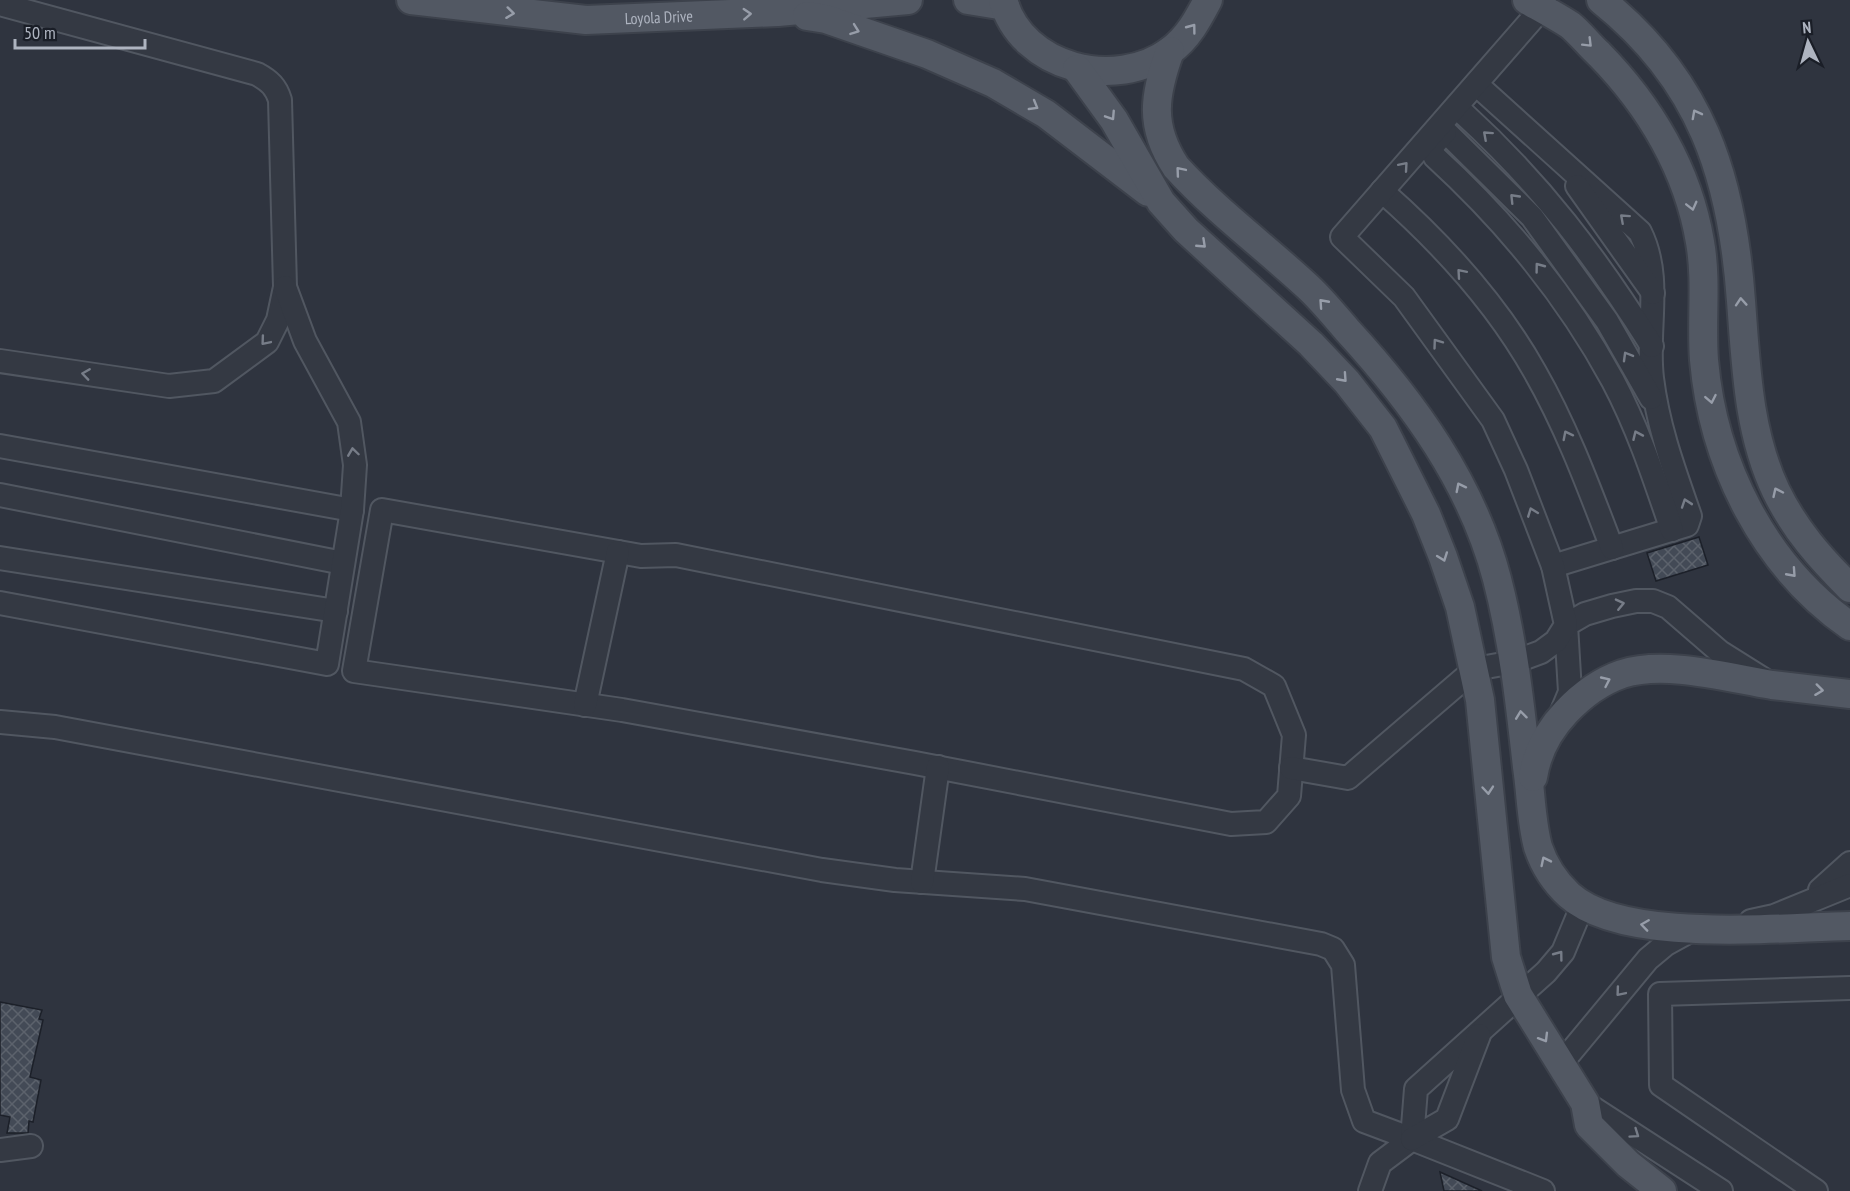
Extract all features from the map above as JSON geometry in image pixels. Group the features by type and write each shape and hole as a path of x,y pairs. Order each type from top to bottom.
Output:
{"main road":[{"name":"Loyola Drive","path":"411,0 575,20 778,12 908,0"},
{"path":"968,0 1004,3 1022,34 1047,56 1077,69 1109,73 1141,67 1170,51 1193,28 1208,0"},
{"path":"1601,0 1635,27 1670,70 1698,115 1715,156 1729,205 1737,252 1744,359 1760,447 1776,490 1795,526 1818,556 1850,588"},
{"path":"1538,3 1571,26 1612,68 1651,118 1678,164 1690,199 1701,244 1704,360 1710,400 1723,450 1740,494 1763,538 1790,571 1827,609 1850,626"},
{"path":"778,12 826,19 927,54 993,83 1046,114 1161,202 1186,230 1311,344 1347,382 1383,428 1426,514 1460,607 1474,669 1506,957 1518,995 1585,1103 1589,1125 1606,1144 1657,1187"},
{"path":"1170,51 1156,95 1160,132 1170,158 1188,181 1310,289 1388,376 1428,429 1475,516 1497,577 1514,662 1533,824 1545,864 1556,881 1593,911 1629,923 1696,927 1850,926"},
{"path":"1077,69 1114,120 1161,202"},
{"path":"1531,794 1535,762 1558,720 1581,696 1602,682 1624,673 1672,670 1850,694"}],"lane":[{"path":"1538,3 1463,112 1434,144 1432,151 1435,157 1482,200 1551,283 1613,382 1648,461 1672,530"},
{"path":"0,4 22,5 257,75 269,81 277,90 280,100 285,287 278,320 267,342 214,381 169,386 0,361"},
{"path":"1479,88 1640,232 1650,252 1653,293 1652,375 1659,427 1690,516 1687,525 1553,566"},
{"path":"1479,88 1342,237 1404,297 1493,420 1516,470 1553,566 1566,625 1570,692 1558,720"},
{"path":"1463,112 1506,152 1553,203 1615,287 1652,346"},
{"path":"1446,132 1532,217 1607,321 1656,407"},
{"path":"1382,191 1416,221 1494,310 1535,371 1572,446 1612,548"},
{"path":"0,603 327,664 352,510 355,465 349,422 306,341 285,287"},
{"path":"0,446 352,510"},
{"path":"0,495 343,563"},
{"path":"382,510 641,556 676,555 1244,669 1274,686 1294,735 1289,796 1266,822 1231,824 938,767 585,705 354,671 382,510"},
{"path":"585,705 618,552"},
{"path":"0,558 336,611"},
{"path":"1291,768 1348,778 1474,669 1514,662 1549,647 1566,625 1575,618 1636,601 1653,601 1668,607 1741,667 1772,685"},
{"path":"0,722 55,727 822,870 922,882 975,884 1072,896 1321,944 1333,949 1343,965 1353,1090 1364,1121 1543,1191"},
{"path":"922,882 938,767"},
{"path":"1560,1065 1648,959 1666,944 1696,927 1762,920 1790,910 1846,875"},
{"path":"1412,1140 1416,1089 1546,972 1563,952 1583,904"},
{"path":"1816,1191 1661,1085 1660,994 1850,988"},
{"path":"1370,1191 1380,1163 1447,1119 1481,1029"},
{"path":"1585,1103 1721,1191"},
{"path":"0,1150 31,1146"}],"shaded area":[{"path":"0,0 1850,0 1850,1191 0,1191"}],"building":[{"path":"1699,537 1708,565 1656,581 1647,553"},
{"path":"0,1002 42,1010 39,1019 43,1020 30,1077 41,1080 33,1122 29,1121 28,1133 7,1133 10,1117 0,1115"},
{"path":"1440,1172 1482,1191 1444,1191"}]}
